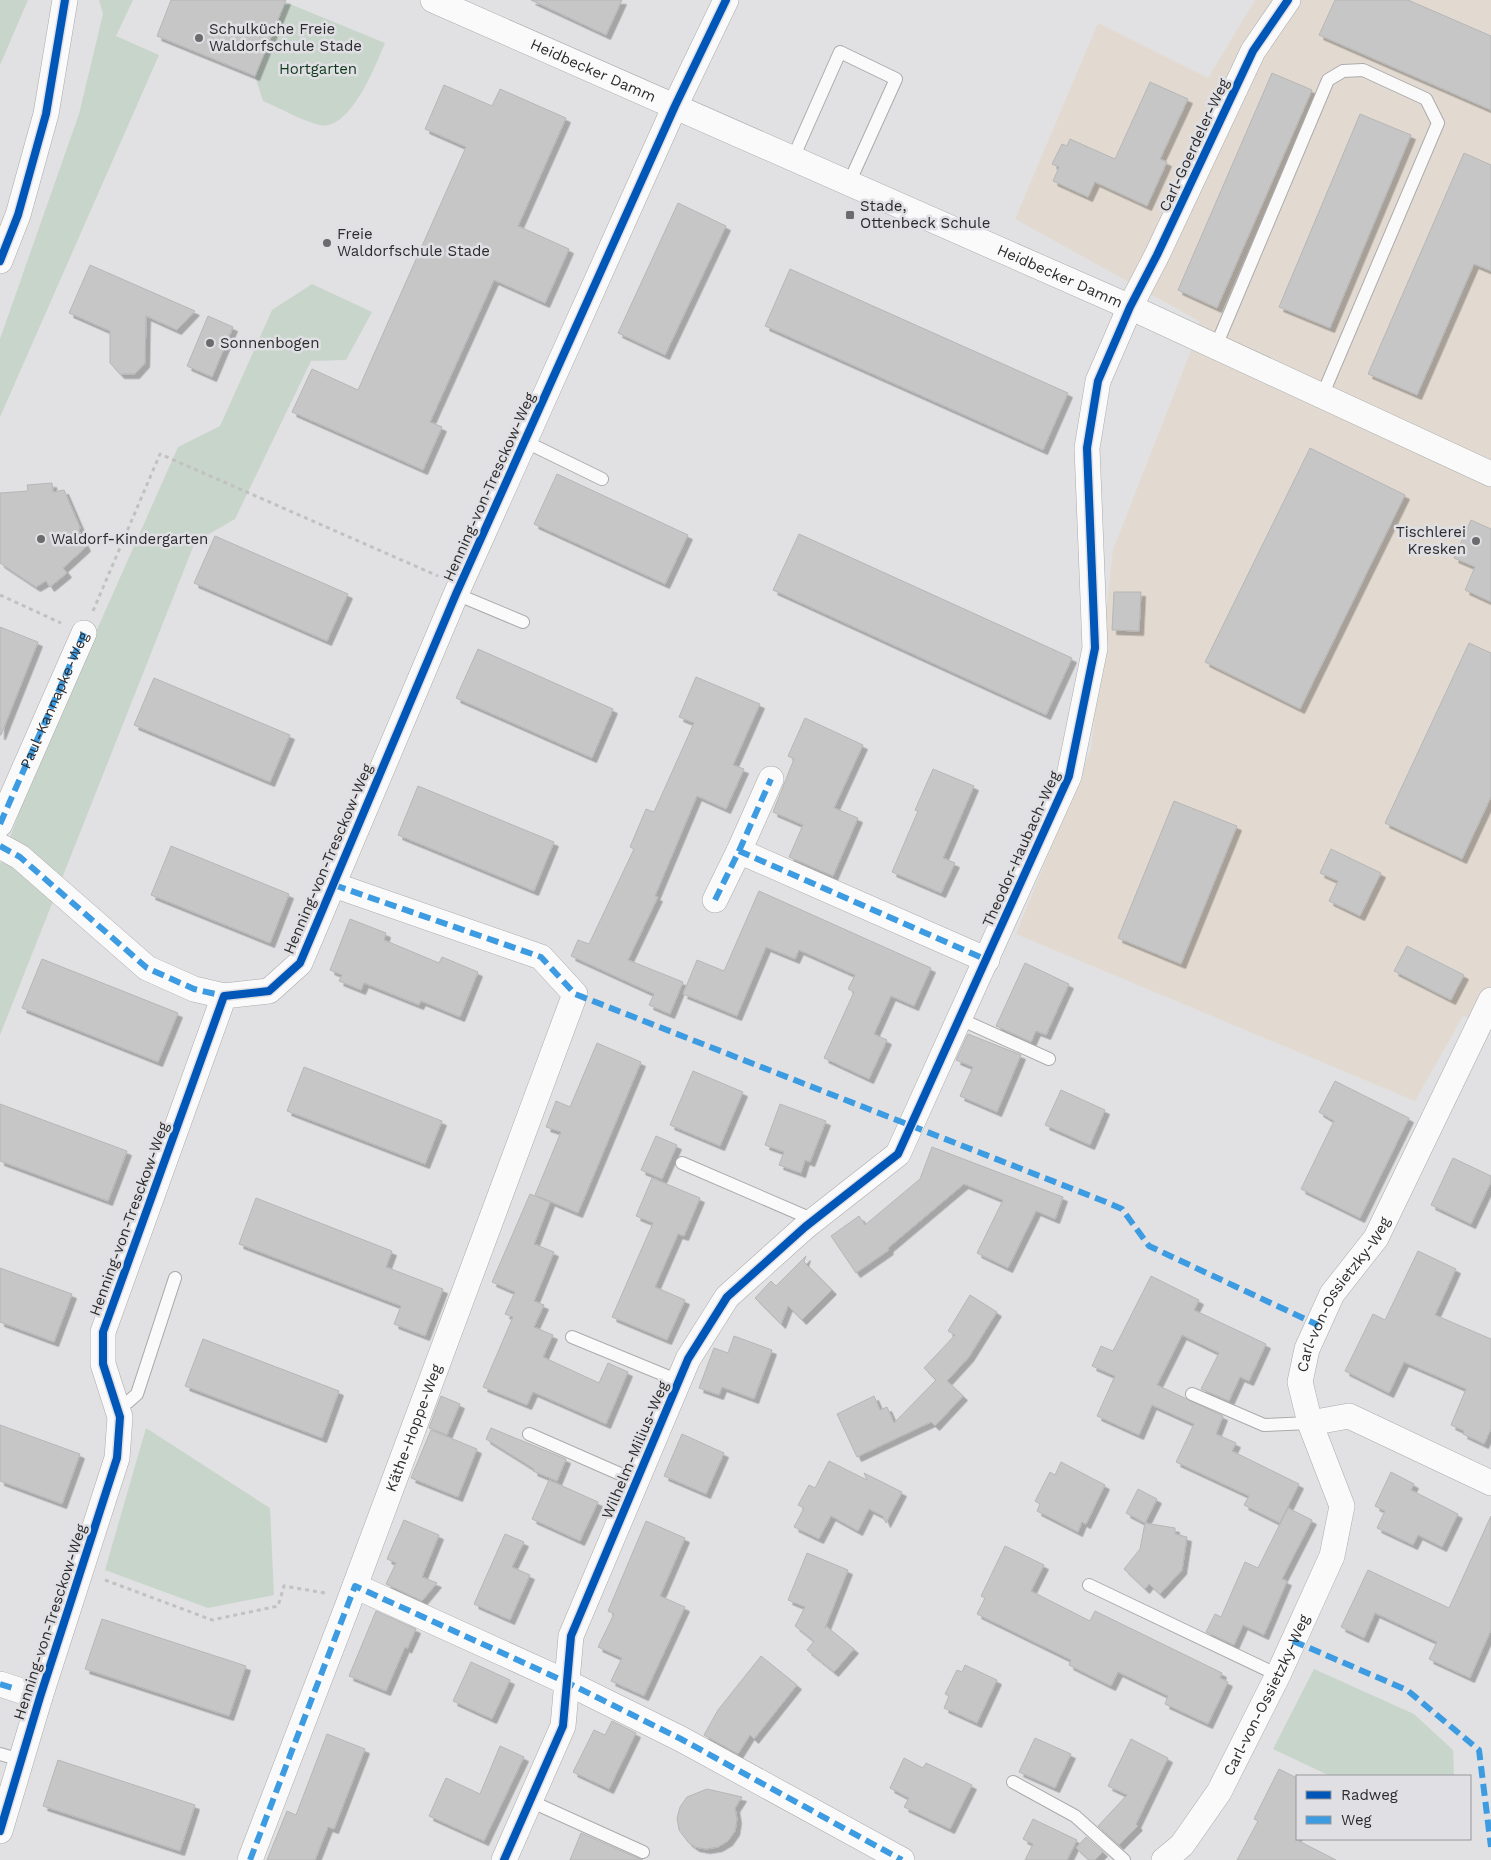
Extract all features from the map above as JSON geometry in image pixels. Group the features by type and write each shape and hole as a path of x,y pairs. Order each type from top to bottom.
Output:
{"street":[{"path":"0,261 18,215 46,114 65,0"},
{"name":"Henning-von-Tresckow-Weg","path":"0,1831 11,1757 40,1697 117,1458 120,1417 103,1364 103,1332 224,996 269,991 300,963 458,590 675,106 726,0"},
{"name":"Carl-Goerdeler-Weg","path":"1130,306 1157,255 1253,51 1288,0"},
{"name":"Heidbecker Damm","path":"440,1 1130,306 1491,474"},
{"name":"Theodor-Haubach-Weg","path":"913,1125 1069,776 1095,648 1087,448 1098,381 1130,306"},
{"name":"Paul-Kannapke-Weg","path":"0,824 84,633"},
{"path":"716,900 771,779"},
{"path":"0,846 20,857 147,968 194,989 224,996"},
{"path":"739,851 987,960"},
{"name":"Henning-von-Tresckow-Weg","path":"334,884 540,957 576,994"},
{"name":"Käthe-Hoppe-Weg","path":"250,1860 353,1592 576,994"},
{"name":"Carl-von-Ossietzky-Weg","path":"1164,1860 1182,1845 1219,1792 1278,1676 1332,1556 1342,1506 1310,1423 1300,1382 1307,1348 1332,1294 1376,1238 1491,1000"},
{"name":"Wilhelm-Milius-Weg","path":"504,1860 563,1726 571,1636 688,1359 727,1297 814,1220 898,1154 913,1125"},
{"path":"1310,1423 1349,1416 1491,1483"},
{"path":"353,1592 566,1682 680,1739 902,1860"},
{"name":"Henning-von-Tresckow-Weg","path":"0,1684 40,1697"}],"lane":[{"path":"793,158 840,52 896,79 850,183"},
{"path":"1216,346 1328,80 1343,71 1363,70 1426,99 1438,124 1322,396"},
{"path":"524,441 602,479"},
{"path":"458,590 523,622"},
{"path":"960,1019 1049,1059"},
{"path":"682,1163 814,1220"},
{"path":"116,1406 128,1402 137,1394 175,1278"},
{"path":"572,1337 679,1381"},
{"path":"1192,1394 1264,1426 1310,1423"},
{"path":"529,1434 636,1481"},
{"path":"1089,1585 1278,1676"},
{"path":"1013,1782 1076,1816 1124,1860"},
{"path":"530,1801 643,1852"}],"path":[{"path":"84,633 160,454 458,590"},
{"path":"80,1572 212,1620 278,1606 284,1586 353,1592"}],"shaded area":[{"path":"1255,0 1491,0 1491,1027 1463,1016 1415,1101 1016,934 1091,749 1113,550 1195,340 1199,321 1015,219 1098,23 1208,78"}],"green space":[{"path":"0,0 28,0 0,65"},
{"path":"99,0 133,0 116,36 159,55 0,417 0,339 79,114 103,14"},
{"name":"Hortgarten","path":"285,2 385,43 361,94 342,118 331,124 320,125 313,123 263,101 255,76"},
{"path":"312,284 372,312 346,360 311,361 235,519 195,542 0,1035 0,864 36,767 178,447 220,426 272,310"},
{"path":"146,1428 270,1508 274,1595 208,1608 105,1570"},
{"path":"1314,1669 1414,1714 1453,1750 1454,1775 1328,1775 1273,1749"}],"building":[{"name":"Schulküche Freie Waldorfschule Stade","path":"171,0 286,0 255,76 157,36"},
{"path":"531,0 622,0 606,35"},
{"path":"1335,0 1408,0 1491,36 1491,110 1319,35"},
{"path":"1272,73 1312,90 1217,308 1178,290"},
{"path":"1150,82 1188,99 1160,159 1167,162 1147,206 1095,182 1088,197 1053,181 1059,167 1052,164 1062,144 1067,146 1070,139 1115,159"},
{"path":"444,85 492,106 500,89 566,118 518,226 569,249 545,303 494,280 430,422 442,427 423,470 292,412 312,369 358,390 466,147 425,129"},
{"path":"1360,114 1411,135 1330,328 1279,307"},
{"path":"1464,153 1491,165 1491,271 1474,264 1417,395 1368,374"},
{"path":"678,203 726,226 665,355 618,333"},
{"path":"90,265 195,311 177,330 146,316 145,363 135,374 120,374 110,363 110,331 69,313"},
{"path":"790,269 1068,393 1043,450 765,326"},
{"path":"208,316 233,327 212,377 187,366"},
{"path":"1310,448 1405,495 1300,709 1205,662"},
{"path":"557,474 688,535 665,584 534,524"},
{"name":"Waldorf-Kindergarten","path":"52,483 53,492 64,490 80,527 79,531 86,547 63,568 67,573 50,587 46,581 36,587 0,563 0,493 28,491 27,485"},
{"name":"Tischlerei Kresken","path":"1471,520 1491,529 1491,602 1465,590 1475,567 1454,558"},
{"path":"799,534 1072,658 1046,715 773,590"},
{"path":"215,536 348,594 327,641 194,583"},
{"path":"1114,592 1141,592 1139,631 1112,630"},
{"path":"0,627 38,642 1,735 0,735"},
{"path":"1469,643 1491,653 1491,797 1462,859 1385,823"},
{"path":"478,649 613,709 592,758 456,698"},
{"path":"696,677 760,704 733,765 744,769 726,809 697,796 655,896 658,897 628,960 683,982 670,1014 649,1005 654,994 571,956 578,940 589,944 634,849 630,847 646,809 654,812 694,723 679,717"},
{"path":"154,678 290,735 270,782 134,725"},
{"path":"805,718 863,745 834,808 858,818 833,876 789,857 803,825 773,812 794,759 788,756"},
{"path":"933,769 974,786 943,858 955,863 941,893 892,872 918,811 915,810"},
{"path":"418,786 554,842 534,891 398,835"},
{"path":"1174,801 1237,826 1181,964 1118,938"},
{"path":"171,846 289,894 270,943 151,895"},
{"path":"1331,849 1381,873 1360,916 1329,901 1338,881 1320,873"},
{"path":"759,891 931,968 914,1006 891,996 874,1034 887,1040 869,1079 824,1058 854,992 848,989 855,975 799,950 795,959 766,947 737,1016 683,994 697,960 724,971"},
{"path":"350,919 386,933 384,940 439,963 442,957 478,972 460,1017 421,1001 419,1005 364,983 361,990 339,981 342,975 330,970"},
{"path":"1407,946 1464,975 1451,1000 1394,971"},
{"path":"42,959 178,1013 158,1062 22,1008"},
{"path":"1025,963 1069,984 1046,1035 1036,1031 1031,1042 996,1026"},
{"path":"968,1034 1021,1055 997,1112 960,1096 973,1067 956,1060"},
{"path":"597,1043 641,1062 578,1213 535,1195 561,1132 546,1127 556,1101 570,1107"},
{"path":"304,1067 442,1121 425,1164 287,1111"},
{"path":"693,1071 743,1092 720,1146 670,1125"},
{"path":"1335,1081 1409,1118 1360,1218 1301,1189 1334,1121 1319,1112"},
{"path":"1061,1090 1105,1110 1090,1145 1045,1125"},
{"path":"0,1104 127,1151 108,1201 0,1161"},
{"path":"780,1104 826,1121 810,1162 805,1160 801,1173 779,1165 784,1152 765,1145"},
{"path":"656,1136 677,1145 662,1179 641,1170"},
{"path":"932,1147 1063,1197 1055,1219 1036,1211 1008,1268 977,1253 1003,1200 964,1184 888,1248 889,1250 856,1273 831,1236 859,1216 865,1225 920,1179"},
{"path":"1453,1158 1491,1176 1491,1182 1471,1224 1431,1205"},
{"path":"652,1178 700,1198 684,1236 678,1234 655,1287 685,1300 667,1340 612,1317 653,1223 636,1216"},
{"path":"530,1194 550,1202 534,1244 554,1252 534,1301 544,1305 534,1327 553,1335 543,1357 599,1383 608,1363 628,1372 606,1424 533,1392 527,1405 483,1387 513,1317 505,1314 515,1292 492,1282"},
{"path":"256,1198 392,1251 386,1267 443,1289 425,1336 394,1324 401,1306 239,1244"},
{"path":"1418,1251 1456,1269 1435,1315 1491,1339 1491,1429 1484,1444 1463,1434 1464,1431 1451,1425 1466,1389 1404,1362 1389,1393 1345,1371 1373,1314 1385,1320"},
{"path":"806,1256 804,1262 832,1290 802,1320 788,1306 781,1324 755,1298 771,1281 776,1286"},
{"path":"0,1268 72,1294 54,1342 0,1322"},
{"path":"1151,1276 1199,1300 1194,1310 1266,1344 1249,1381 1240,1377 1229,1401 1201,1389 1219,1353 1182,1335 1157,1385 1223,1416 1216,1434 1236,1443 1232,1451 1299,1484 1280,1523 1244,1505 1249,1496 1176,1462 1194,1424 1152,1405 1139,1435 1097,1416 1115,1376 1092,1366 1101,1346 1113,1351"},
{"path":"970,1295 997,1312 969,1357 947,1381 963,1396 935,1426 931,1422 857,1457 837,1414 874,1396 880,1410 887,1407 894,1423 936,1380 924,1368 955,1335 948,1331"},
{"path":"734,1336 772,1350 754,1399 722,1387 719,1395 699,1388 714,1348 728,1353"},
{"path":"203,1339 339,1391 322,1438 185,1386"},
{"path":"441,1396 460,1404 447,1435 429,1428"},
{"path":"0,1425 80,1454 62,1504 0,1481"},
{"path":"491,1428 566,1459 557,1481 533,1471 534,1469 486,1439"},
{"path":"431,1430 477,1449 458,1497 411,1478"},
{"path":"682,1434 724,1453 706,1494 664,1476"},
{"path":"829,1461 867,1480 864,1473 902,1492 886,1523 883,1516 869,1509 858,1531 831,1516 819,1539 794,1527 804,1508 798,1505 809,1485 815,1488"},
{"path":"1061,1462 1105,1485 1086,1524 1082,1522 1078,1532 1037,1511 1040,1504 1035,1501 1050,1472 1055,1475"},
{"path":"1391,1472 1414,1484 1411,1490 1458,1514 1442,1547 1418,1535 1413,1545 1377,1528 1385,1511 1375,1506"},
{"path":"549,1480 598,1502 580,1541 532,1519"},
{"path":"1138,1489 1157,1499 1145,1523 1126,1513"},
{"path":"1288,1508 1312,1520 1282,1579 1287,1581 1264,1635 1243,1625 1234,1645 1206,1632 1215,1614 1221,1617 1245,1562 1258,1568"},
{"path":"1491,1516 1491,1630 1470,1678 1429,1659 1437,1642 1375,1613 1364,1638 1341,1627 1368,1570 1449,1608"},
{"path":"404,1520 439,1535 422,1577 437,1583 422,1601 386,1584 396,1563 387,1559"},
{"path":"646,1521 685,1538 660,1596 685,1607 644,1696 611,1681 622,1658 598,1647 614,1614 608,1611"},
{"path":"1145,1523 1175,1528 1175,1534 1187,1537 1182,1570 1160,1594 1149,1584 1145,1589 1124,1569 1140,1549"},
{"path":"505,1534 524,1542 512,1567 530,1575 510,1620 474,1604"},
{"path":"1005,1546 1044,1565 1031,1591 1090,1621 1095,1611 1222,1673 1220,1678 1228,1682 1208,1724 1165,1704 1168,1696 1118,1672 1111,1686 1069,1665 1071,1660 977,1614 985,1598 981,1596"},
{"path":"807,1553 848,1570 825,1628 826,1626 854,1649 834,1672 807,1650 814,1641 795,1626 805,1607 788,1600"},
{"path":"376,1611 416,1629 407,1649 405,1647 386,1691 349,1676"},
{"path":"102,1619 246,1666 229,1716 85,1669"},
{"path":"761,1656 797,1685 754,1739 750,1735 738,1754 704,1735 718,1710"},
{"path":"471,1662 510,1680 492,1719 453,1701"},
{"path":"965,1665 997,1680 977,1723 944,1708 949,1696 945,1694 957,1670 962,1672"},
{"path":"612,1721 636,1733 609,1789 573,1772 594,1730 605,1735"},
{"path":"327,1734 365,1749 334,1829 328,1827 315,1860 267,1860 287,1811 296,1815"},
{"path":"1035,1738 1071,1754 1055,1788 1019,1772"},
{"path":"1131,1739 1168,1758 1136,1824 1138,1826 1119,1845 1098,1826 1127,1795 1108,1786"},
{"path":"500,1746 524,1757 484,1841 429,1816 446,1778 480,1794"},
{"path":"904,1758 923,1768 926,1763 972,1785 950,1829 904,1807 909,1798 890,1788"},
{"path":"58,1760 195,1805 180,1851 43,1806"},
{"path":"1279,1769 1296,1778 1296,1840 1336,1860 1237,1860 1258,1821 1254,1819"},
{"path":"707,1789 742,1797 735,1808 737,1819 735,1831 728,1841 718,1847 706,1849 695,1847 688,1842 679,1830 677,1818 680,1807 687,1797"},
{"path":"1033,1819 1077,1840 1067,1860 1025,1860 1033,1844 1023,1839"},
{"path":"581,1833 640,1859 643,1860 570,1860"},
{"path":"1086,1837 1103,1852 1095,1860 1089,1860 1076,1848"}],"marked path":[{"path":"0,824 84,633"},
{"path":"739,851 771,779"},
{"path":"0,846 20,857 147,968 194,989 224,996"},
{"path":"715,900 739,851 987,960"},
{"path":"334,885 541,957 575,994 1122,1209 1149,1246 1318,1325"},
{"path":"250,1860 355,1586 566,1682 681,1739 902,1860"},
{"path":"1293,1641 1407,1690 1479,1750 1491,1847"},
{"path":"0,1684 16,1689"}],"cycle path":[{"path":"0,261 18,215 46,114 65,0"},
{"path":"0,1831 40,1697 117,1458 120,1417 103,1364 103,1332 224,996 269,991 300,963 456,594 675,106 726,0"},
{"path":"504,1860 563,1726 571,1636 688,1359 727,1297 805,1227 898,1154 1069,776 1095,648 1087,448 1098,381 1130,307 1157,255 1253,51 1288,0"}],"place":[{"name":"Schulküche Freie Waldorfschule Stade","path":"199,38"},
{"name":"Stade, Ottenbeck Schule","path":"850,215"},
{"name":"Freie Waldorfschule Stade","path":"327,243"},
{"name":"Sonnenbogen","path":"210,343"},
{"name":"Waldorf-Kindergarten","path":"41,539"},
{"name":"Tischlerei Kresken","path":"1476,541"}]}
